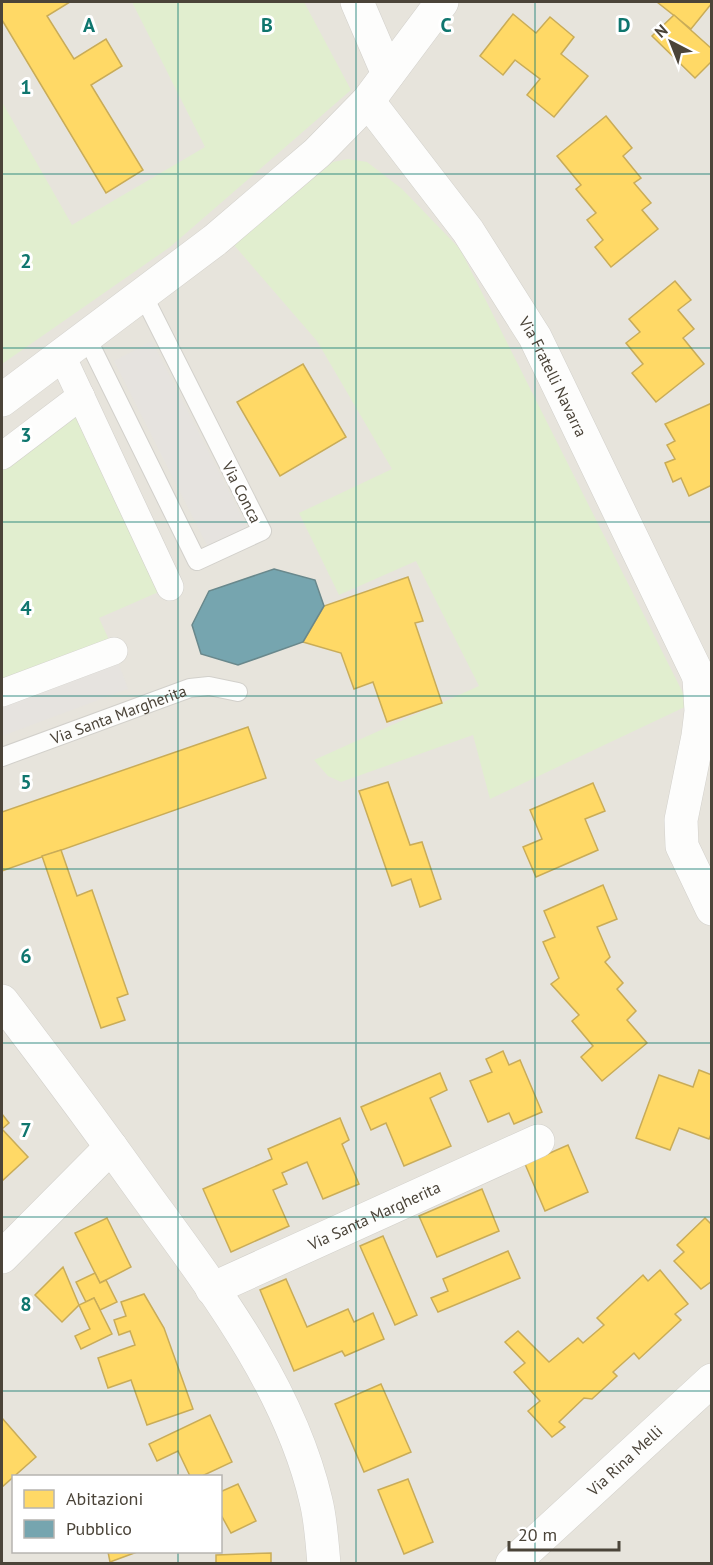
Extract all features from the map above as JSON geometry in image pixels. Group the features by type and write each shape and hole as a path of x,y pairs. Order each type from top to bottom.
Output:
{"street":[{"path":"2,400 75,347 267,198 368,101 442,2"},
{"path":"357,4 388,74"},
{"name":"Via Fratelli Navarra","path":"368,101 468,231 535,337 705,691 681,820 682,846 711,909"},
{"path":"75,347 81,396 170,587"},
{"path":"2,456 81,396"},
{"path":"2,693 114,651"},
{"path":"2,1001 111,1147 212,1289 275,1392 297,1444 316,1502 324,1563"},
{"name":"Via Santa Margherita","path":"212,1289 538,1141"},
{"path":"2,1257 111,1147"},
{"name":"Via Rina Melli","path":"512,1563 711,1380"}],"lane":[{"name":"Via Conca","path":"75,347 197,561 262,531 143,295"},
{"name":"Via Santa Margherita","path":"2,757 190,688 209,686 238,692"}],"shaded area":[{"path":"2,2 711,2 711,1563 2,1564"},
{"path":"152,341 248,529 209,549 114,361"},
{"path":"114,651 128,689 2,736 2,693"}],"green space":[{"path":"132,2 304,2 351,90 170,247 2,364 2,102 72,225 205,147"},
{"path":"348,159 367,162 402,189 460,249 689,705 490,799 473,735 341,782 328,776 314,760 479,686 416,561 339,595 299,513 392,469 317,341 234,245 333,162"},
{"path":"81,396 170,587 99,618 114,651 2,693 2,456"}],"building: Abitazioni":[{"path":"2,2 70,2 47,16 74,59 106,39 122,66 91,85 143,170 106,193 2,20"},
{"path":"657,2 712,2 712,3 691,29"},
{"path":"513,14 536,33 550,17 574,37 561,54 588,76 554,117 527,95 540,79 515,60 503,75 480,56"},
{"path":"674,15 712,49 712,61 695,78 652,36"},
{"path":"606,116 632,148 623,156 641,178 634,183 651,203 642,210 658,229 611,267 595,247 603,240 587,220 596,213 576,189 581,185 557,156"},
{"path":"675,281 691,300 678,310 694,329 683,338 704,364 656,402 632,373 643,364 626,343 640,332 629,319"},
{"path":"303,364 346,437 280,476 237,402"},
{"path":"712,403 712,485 689,496 681,478 673,482 665,463 675,459 667,445 675,441 665,424"},
{"path":"408,577 423,621 415,623 442,703 387,722 373,682 354,689 341,653 303,642 324,606"},
{"path":"248,727 266,778 2,871 2,812"},
{"path":"388,782 410,845 422,842 441,899 420,907 411,879 392,886 359,791"},
{"path":"593,783 605,811 585,819 598,850 536,877 523,847 542,839 530,810"},
{"path":"61,850 77,896 92,890 128,994 117,998 125,1020 101,1028 42,856"},
{"path":"603,885 617,919 597,927 610,957 605,962 623,983 617,989 636,1011 627,1020 647,1043 602,1081 581,1057 593,1046 572,1021 579,1015 551,984 559,978 543,942 555,937 544,911"},
{"path":"503,1051 509,1065 520,1060 542,1112 514,1124 509,1113 488,1122 470,1081 492,1072 486,1059"},
{"path":"699,1070 712,1075 712,1132 709,1139 679,1128 670,1150 636,1138 659,1075 693,1087"},
{"path":"440,1073 447,1090 430,1098 451,1146 404,1166 386,1123 371,1130 361,1107"},
{"path":"2,1114 9,1123 2,1129"},
{"path":"340,1118 349,1140 342,1144 359,1184 323,1199 307,1162 282,1173 287,1184 273,1190 289,1226 231,1252 203,1189 272,1159 268,1149"},
{"path":"2,1129 28,1157 2,1181"},
{"path":"568,1145 588,1192 545,1211 525,1164"},
{"path":"482,1189 499,1231 437,1257 419,1216"},
{"path":"107,1218 131,1267 100,1283 75,1233"},
{"path":"705,1218 712,1225 712,1281 701,1289 674,1261 684,1252 677,1245"},
{"path":"383,1236 417,1315 395,1325 360,1246"},
{"path":"508,1251 520,1278 438,1312 431,1298 448,1291 443,1279"},
{"path":"63,1267 79,1305 62,1322 35,1295"},
{"path":"660,1270 688,1304 675,1314 681,1320 639,1359 634,1353 613,1372 617,1376 592,1399 584,1398 559,1422 565,1427 552,1437 528,1411 540,1401 514,1372 525,1363 505,1342 518,1331 549,1362 578,1338 583,1343 604,1325 597,1318 643,1275 648,1281"},
{"path":"95,1273 100,1283 106,1280 117,1302 100,1310 94,1298 86,1302 76,1282"},
{"path":"286,1279 307,1327 348,1309 354,1322 373,1313 384,1339 345,1356 342,1351 294,1371 260,1290"},
{"path":"144,1294 164,1328 193,1409 147,1425 131,1380 108,1388 98,1358 135,1345 130,1331 119,1335 114,1320 126,1316 121,1302"},
{"path":"94,1298 112,1334 81,1349 75,1336 90,1329 79,1305"},
{"path":"381,1384 411,1452 364,1472 335,1404"},
{"path":"210,1415 232,1462 204,1475 190,1475 178,1451 157,1461 149,1444"},
{"path":"2,1418 36,1457 16,1475 12,1475 12,1478 2,1487"},
{"path":"408,1479 433,1542 404,1554 378,1490"},
{"path":"238,1484 256,1521 231,1533 222,1517 222,1491"},
{"path":"108,1553 134,1553 110,1562"},
{"path":"271,1553 271,1564 216,1564 216,1555"}],"building: Pubblico":[{"path":"274,569 315,580 324,606 303,642 238,665 201,654 192,625 209,591"}]}
